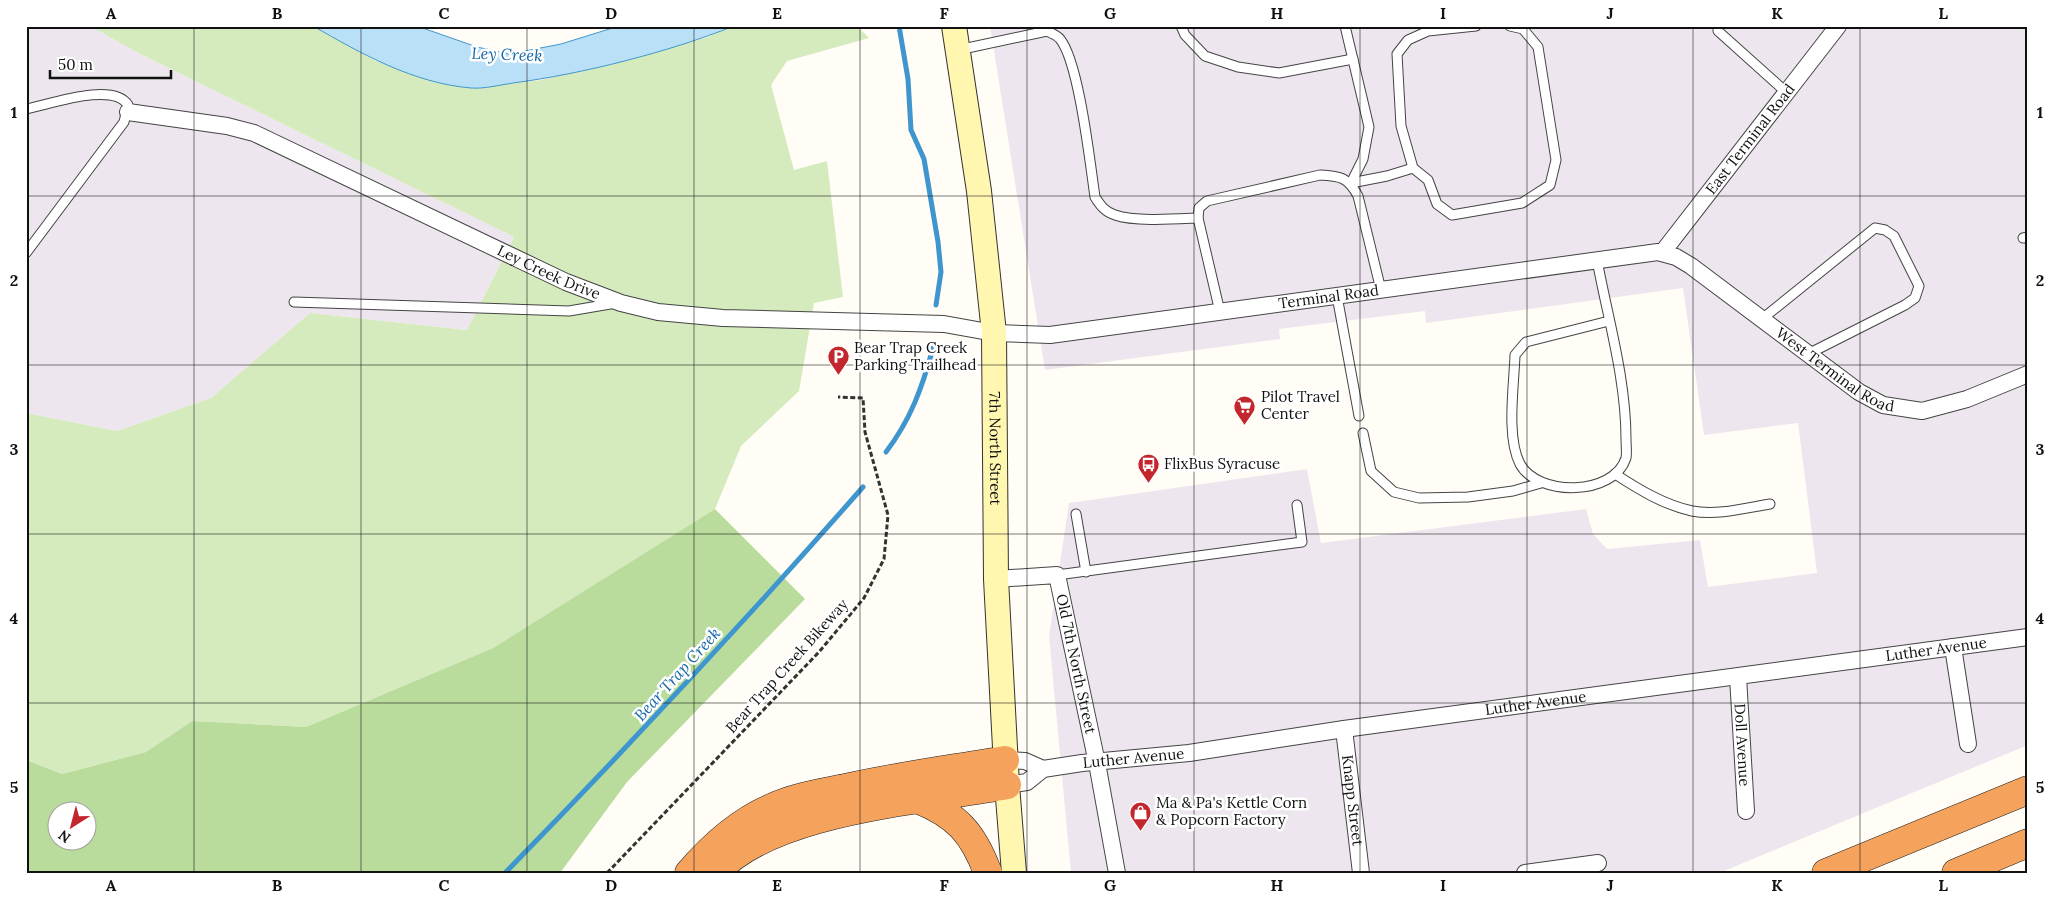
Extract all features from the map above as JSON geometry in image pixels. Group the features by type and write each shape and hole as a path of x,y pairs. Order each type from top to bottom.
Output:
{"highway":[{"path":"716,873 749,846 788,828 885,804 917,799 1006,772"},
{"path":"689,873 713,847 749,819 772,807 808,796 862,784 1006,772"},
{"path":"1826,873 2028,790"},
{"path":"917,799 938,808 964,826 972,837 988,873"},
{"path":"1956,873 2028,843"}],"street":[{"name":"7th North Street","path":"954,26 979,191 994,333 996,579 1006,772 1014,873"},
{"name":"East Terminal Road","path":"1662,253 1838,26"},
{"name":"Ley Creek Drive","path":"128,112 226,126 254,133 566,282 621,303 658,312 713,317 944,324 994,333"},
{"name":"Terminal Road","path":"994,333 1050,335 1621,256 1662,253"},
{"name":"West Terminal Road","path":"1662,253 1676,257 1691,266 1860,392 1883,405 1922,411 1967,399 2028,374"},
{"name":"Old 7th North Street","path":"996,579 1057,575 1097,763 1117,873"},
{"name":"Luther Avenue","path":"1006,772 1027,782 1043,769 1082,763 1189,753 1344,729 2028,637"},
{"path":"1953,647 1968,744"},
{"name":"Doll Avenue","path":"1738,677 1746,811"},
{"name":"Knapp Street","path":"1344,729 1361,873"},
{"name":"Luther Avenue","path":"1006,772 1025,761 1043,769"},
{"path":"1524,873 1598,863"}],"lane":[{"path":"1181,26 1185,36 1204,56 1238,68 1279,73 1353,59"},
{"path":"1345,26 1369,127 1363,159 1351,183"},
{"path":"1476,26 1428,31 1408,40 1398,54 1402,126 1413,168 1428,180 1437,204 1452,215 1522,203 1550,185 1556,160 1538,47 1523,29 1510,26"},
{"path":"1718,26 1718,31 1786,92"},
{"path":"957,51 1047,31 1059,38 1066,50 1080,100 1095,197 1103,208 1115,216 1152,219 1198,218"},
{"path":"26,109 82,96 115,96 125,100 128,112 124,122 26,253"},
{"path":"1351,183 1387,176 1413,168"},
{"path":"1220,312 1198,218 1200,208 1207,201 1320,175 1338,176 1351,183 1358,196 1381,290"},
{"path":"1762,318 1875,228 1885,230 1894,236 1919,286 1915,298 1905,305 1808,354"},
{"path":"1597,260 1609,321 1626,409 1626,458 1615,474 1604,483 1560,488 1541,483 1521,465 1513,442 1515,355 1526,342 1609,321"},
{"path":"1337,296 1359,416"},
{"path":"294,302 569,311 621,303"},
{"path":"1362,433 1371,471 1394,492 1419,498 1468,498 1513,491 1541,483"},
{"path":"1615,474 1638,489 1693,511 1725,511 1770,504"},
{"path":"1057,575 1302,542 1297,505"},
{"path":"1076,514 1086,572"}],"path":[{"name":"Bear Trap Creek Bikeway","path":"607,873 819,652 864,598 884,559 888,515 864,432 863,398 838,397"}],"shaded area":[{"path":"26,26 90,26 142,55 514,237 467,330 310,313 211,398 117,431 26,413"},
{"path":"990,26 2028,26 2028,745 1719,873 1071,873 1049,636 1069,503 1307,469 1321,543 1586,509 1593,534 1607,549 1700,540 1708,587 1817,573 1798,423 1704,435 1683,288 1426,323 1425,311 1279,329 1280,339 1045,370"}],"green space":[{"path":"90,26 313,26 376,61 472,88 541,80 705,38 734,26 857,26 869,38 787,61 771,85 794,170 827,161 843,297 814,303 799,391 741,446 715,509 493,648 306,727 192,721 146,752 62,774 26,760 26,413 117,431 211,398 310,313 467,330 514,237 142,55"},
{"path":"715,509 805,599 627,782 560,873 26,873 26,760 62,774 146,752 192,721 306,727 493,648"}],"water":[{"name":"Ley Creek","path":"313,26 417,26 477,47 509,54 561,44 619,26 734,26 682,45 596,68 492,87 471,88 450,85 408,74 369,57"}],"waterway":[{"name":"Bear Trap Creek","path":"899,26 908,79 911,130 924,159 938,242 941,272 936,305"},
{"name":"Bear Trap Creek","path":"886,452 895,440 915,403 933,348"},
{"name":"Bear Trap Creek","path":"505,873 687,682 863,487"}],"place":[{"name":"Bear Trap Creek Parking Trailhead","path":"838,376"},
{"name":"Pilot Travel Center","path":"1245,425"},
{"name":"FlixBus Syracuse","path":"1148,483"},
{"name":"Ma & Pa's Kettle Corn & Popcorn Factory","path":"1140,831"}]}
